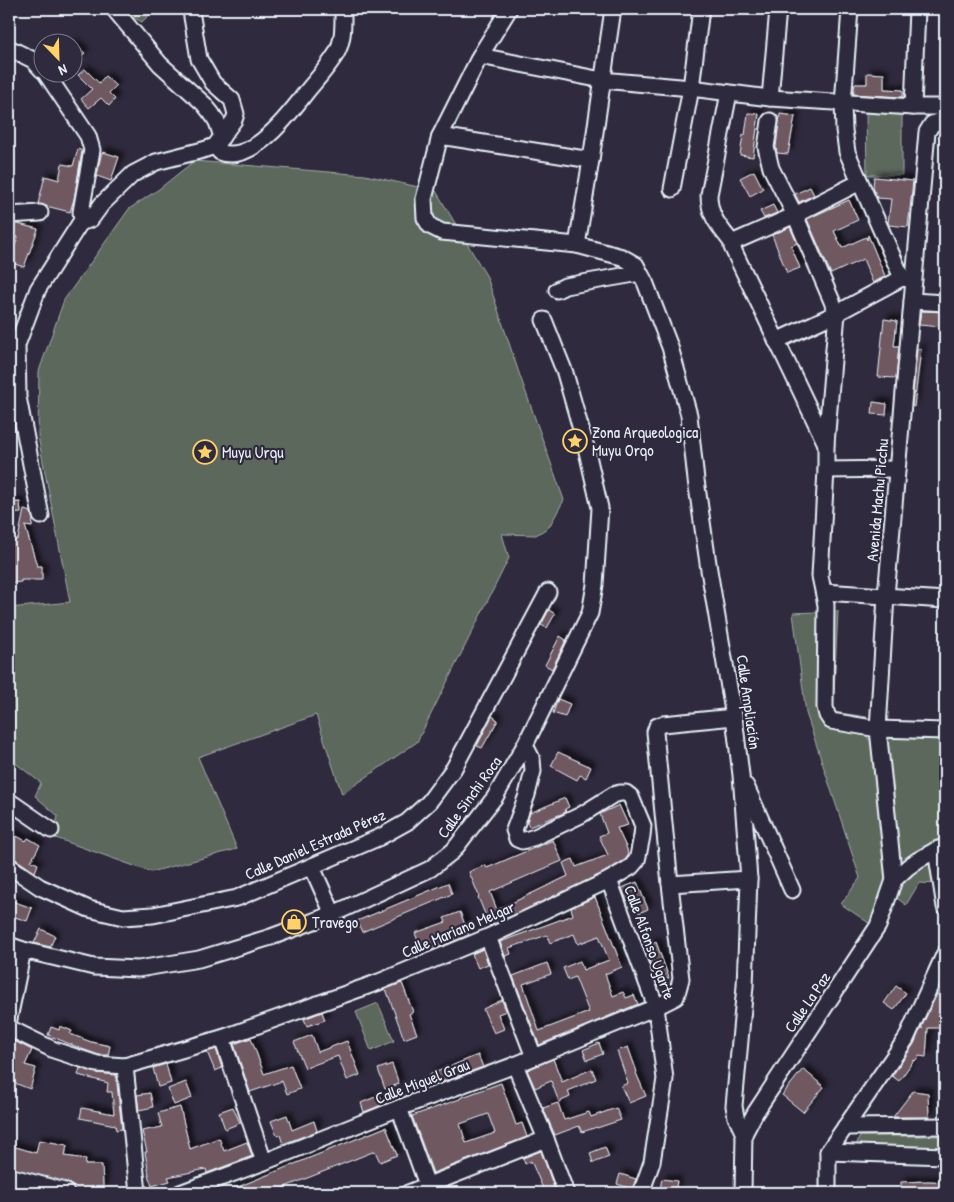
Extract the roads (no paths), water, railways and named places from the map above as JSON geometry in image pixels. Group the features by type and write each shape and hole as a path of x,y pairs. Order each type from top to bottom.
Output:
{"street":[{"path":"114,9 160,64 204,104 212,114 217,122 220,152 224,154 245,152 278,127 337,52 342,36 343,9"},
{"path":"82,220 86,222 91,219 102,204 133,174 156,162 204,150 218,142 234,120 236,114 232,100 212,84 200,59 190,9"},
{"path":"509,9 480,56 440,136 424,199 425,218 430,226 442,232 577,245 622,257 636,265 643,278 565,286 557,290"},
{"path":"577,245 613,9"},
{"path":"672,189 691,88 701,9"},
{"path":"770,98 778,9"},
{"path":"776,341 908,279 847,152 843,104 850,9"},
{"path":"913,108 917,9"},
{"path":"9,48 32,60"},
{"path":"480,56 602,80 843,104 913,108 945,107"},
{"path":"41,516 18,397 17,344 38,289 82,220 81,212 92,150 88,136 51,82"},
{"path":"729,93 709,195 709,206 712,215 733,244 732,247 826,444"},
{"path":"770,121 766,147 771,168 795,215 838,313 826,444 820,576 826,605 825,707 827,715 831,721 878,729 945,731"},
{"name":"Avenida Machu Picchu","path":"894,880 878,729 886,596 912,301 908,279 927,132 939,121"},
{"path":"440,136 591,160"},
{"path":"733,244 860,182"},
{"path":"9,215 40,213"},
{"name":"Calle Ampliación","path":"643,278 670,347 688,415 696,480 734,717 741,775 749,879 745,986 734,1106 736,1117 744,1134"},
{"path":"912,301 945,303"},
{"name":"Calle Sinchi Roca","path":"16,948 94,967 138,970 199,959 272,937 333,914 430,869 453,851 494,797 525,745 590,613 595,585 600,508 586,447 565,373 544,320"},
{"path":"826,470 897,469"},
{"name":"Calle Daniel Estrada Pérez","path":"9,866 40,887 89,909 123,917 153,916 237,898 380,837 407,822 430,802 454,768 548,592"},
{"path":"824,592 945,600"},
{"path":"734,717 663,724 657,726 655,732 670,884 749,879"},
{"name":"Calle Mariano Melgar","path":"9,1028 54,1050 97,1064 125,1066 222,1038 372,984 488,937 609,880 631,867 637,860 643,826 631,797 626,793 613,795 581,816 535,837 522,841 517,839 514,830 527,795 533,771 532,759 525,745"},
{"path":"741,775 792,890"},
{"path":"9,801 51,830"},
{"path":"941,848 945,907"},
{"name":"Calle La Paz","path":"743,1193 744,1134 755,1113 878,926 894,880 913,863 941,848"},
{"path":"312,867 333,914"},
{"name":"Calle Alfonso Ugarte","path":"609,880 656,1007 665,1079 652,1162 640,1193"},
{"name":"Calle Miguel Grau","path":"180,1193 515,1065 676,997 681,979 670,884"},
{"path":"488,937 534,1057"},
{"path":"9,1019 16,948"},
{"path":"828,1193 828,1152 906,1039 945,953"},
{"path":"222,1038 264,1162"},
{"path":"515,1065 566,1193"},
{"path":"125,1066 138,1193"},
{"path":"399,1108 428,1189"},
{"path":"845,1127 945,1126"},
{"path":"408,1193 428,1189 546,1139"},
{"path":"828,1152 945,1156"},
{"path":"9,1178 64,1193"}],"place":[{"name":"Zona Arqueologica Muyu Orqo","path":"575,441"},
{"name":"Muyu Urqu","path":"205,452"},
{"name":"Travego","path":"294,922"}]}
